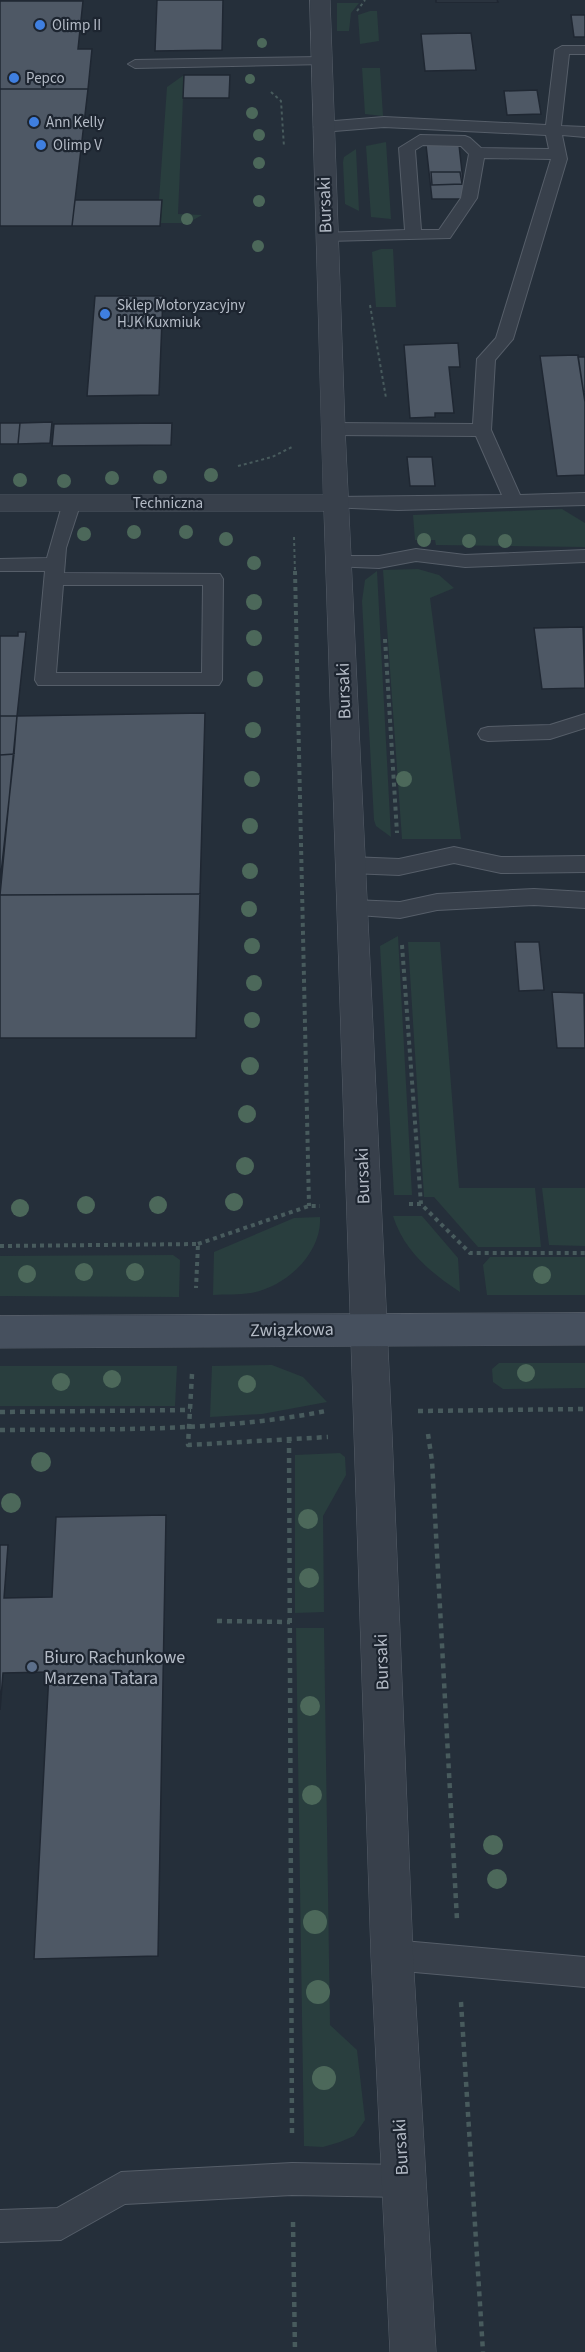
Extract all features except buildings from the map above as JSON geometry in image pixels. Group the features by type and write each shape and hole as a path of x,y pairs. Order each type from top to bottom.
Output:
{"street":[{"name":"Bursaki","path":"320,0 320,62 333,429 373,1411 392,1955 413,2352"},
{"name":"Techniczna","path":"0,503 336,503"},
{"name":"Związkowa","path":"0,1332 585,1329"}],"lane":[{"path":"513,499 482,430 486,359 504,339 559,159 553,129 557,115 562,50 585,50"},
{"path":"135,64 320,62"},
{"path":"322,127 384,122 585,132"},
{"path":"413,234 406,148 420,140 465,141 477,153 558,154"},
{"path":"327,236 444,235 465,211 473,189 477,153"},
{"path":"333,429 482,430"},
{"path":"336,503 398,504 513,499 585,499"},
{"path":"0,564 57,572 213,579 212,680 45,680 57,572 57,548 72,502"},
{"path":"338,561 380,562 416,555 465,561 585,556"},
{"path":"488,734 550,732 585,721"},
{"path":"350,866 399,867 454,855 501,865 585,864"},
{"path":"352,908 400,910 448,901 534,897 585,900"},
{"path":"392,1955 585,1972"},
{"path":"0,2226 61,2224 121,2188 292,2179 403,2181"}],"path":[{"path":"354,15 365,0"},
{"path":"265,86 280,101 285,154"},
{"path":"366,236 370,304 387,403 388,429"},
{"path":"291,436 293,473 285,503 267,523 294,537 309,1206"},
{"path":"384,633 399,867"},
{"path":"400,910 421,1204"},
{"path":"0,1246 198,1244 196,1290"},
{"path":"192,1374 192,1410 188,1445 329,1437"},
{"path":"0,1430 190,1428 271,1422 321,1411 585,1409"},
{"path":"0,1412 192,1410"},
{"path":"428,1434 433,1473 483,2352"},
{"path":"289,1438 292,2179 295,2352"},
{"path":"217,1621 290,1622"}],"green space":[{"path":"337,3 359,3 351,13 349,31 337,31"},
{"path":"377,11 379,41 360,44 358,15"},
{"path":"362,68 380,68 383,116 365,114"},
{"path":"184,75 178,214 202,215 188,223 160,223 162,200 159,200 167,87"},
{"path":"386,142 391,219 371,217 366,146"},
{"path":"356,149 359,211 345,204 344,157"},
{"path":"393,249 396,307 376,307 372,252"},
{"path":"562,509 585,523 585,547 436,545 435,540 415,540 413,515"},
{"path":"418,569 439,575 454,588 430,598 461,839 402,839 383,570"},
{"path":"377,571 391,837 376,826 374,820 362,601 365,580"},
{"path":"398,936 412,1195 394,1195 380,946"},
{"path":"408,942 440,942 459,1188 535,1188 541,1247 478,1247 434,1197 424,1197"},
{"path":"542,1188 585,1188 585,1246 549,1245"},
{"path":"393,1216 422,1216 458,1258 460,1292 429,1269 411,1250"},
{"path":"320,1217 315,1243 308,1255 289,1276 277,1284 251,1293 213,1295 214,1252 294,1218"},
{"path":"173,1255 180,1260 179,1297 0,1296 0,1256"},
{"path":"490,1257 585,1257 585,1295 487,1295 483,1265"},
{"path":"499,1363 585,1363 585,1388 503,1389 493,1382 492,1369"},
{"path":"272,1365 303,1377 327,1402 262,1414 210,1417 212,1366"},
{"path":"0,1366 177,1366 175,1406 0,1406"},
{"path":"340,1453 345,1457 346,1475 323,1516 324,1612 295,1613 295,1455"},
{"path":"296,1628 324,1628 330,2025 357,2050 365,2120 354,2136 323,2147 304,2146"}],"place":[{"name":"Olimp II","path":"40,25"},
{"name":"Pepco","path":"14,78"},
{"name":"Ann Kelly","path":"34,122"},
{"name":"Olimp V","path":"41,145"},
{"name":"Sklep Motoryzacyjny HJK Kuxmiuk","path":"105,314"},
{"name":"Biuro Rachunkowe Marzena Tatara","path":"32,1667"}]}
